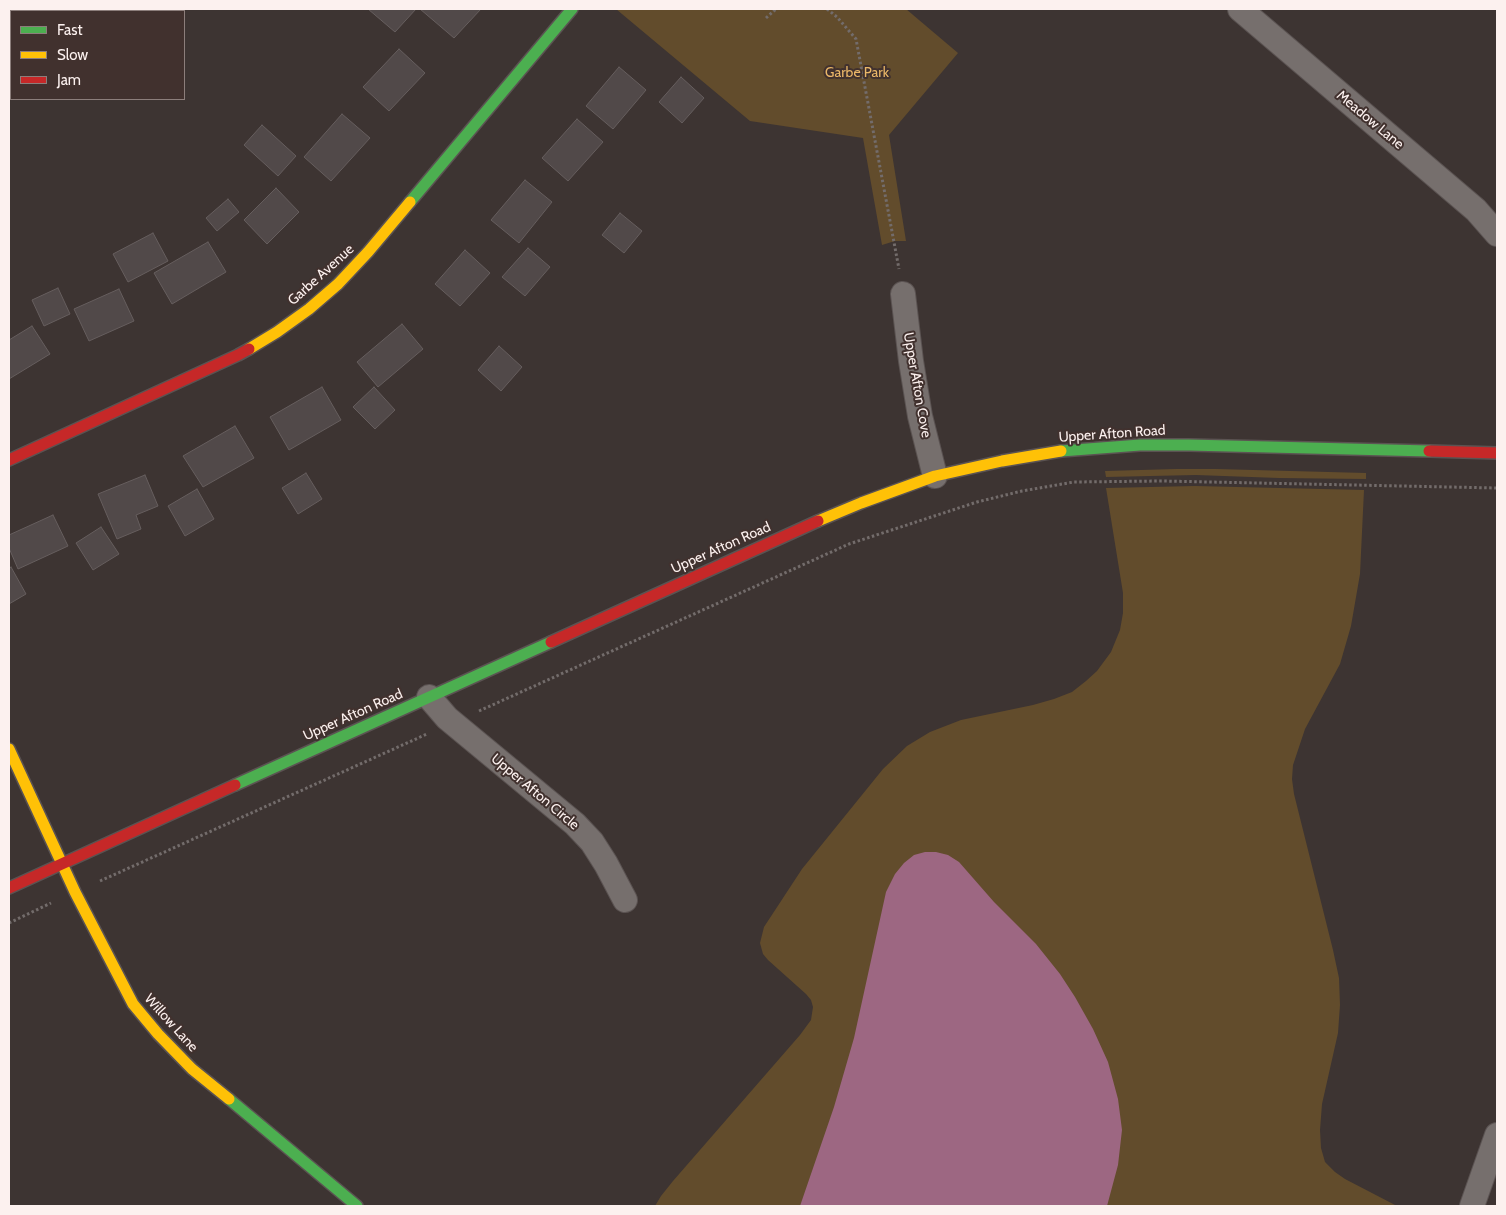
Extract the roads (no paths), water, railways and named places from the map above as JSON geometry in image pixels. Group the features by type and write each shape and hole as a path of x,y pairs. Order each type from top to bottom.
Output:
{"street":[{"name":"Garbe Avenue","path":"9,460 238,355 277,332 308,309 338,284 368,252 572,9"},
{"name":"Meadow Lane","path":"1240,9 1476,210 1497,234"},
{"name":"Upper Afton Cove","path":"903,294 920,416 935,476"},
{"name":"Upper Afton Road","path":"9,888 774,540 879,496 935,476 1002,461 1063,451 1140,445 1497,453"},
{"name":"Upper Afton Circle","path":"429,697 453,722 575,824 592,842 625,900"},
{"name":"Willow Lane","path":"9,749 61,864 133,1004 158,1034 192,1069 357,1206"},
{"path":"1472,1206 1497,1135"}],"park label":[{"name":"Garbe Park","path":"857,73"}]}
